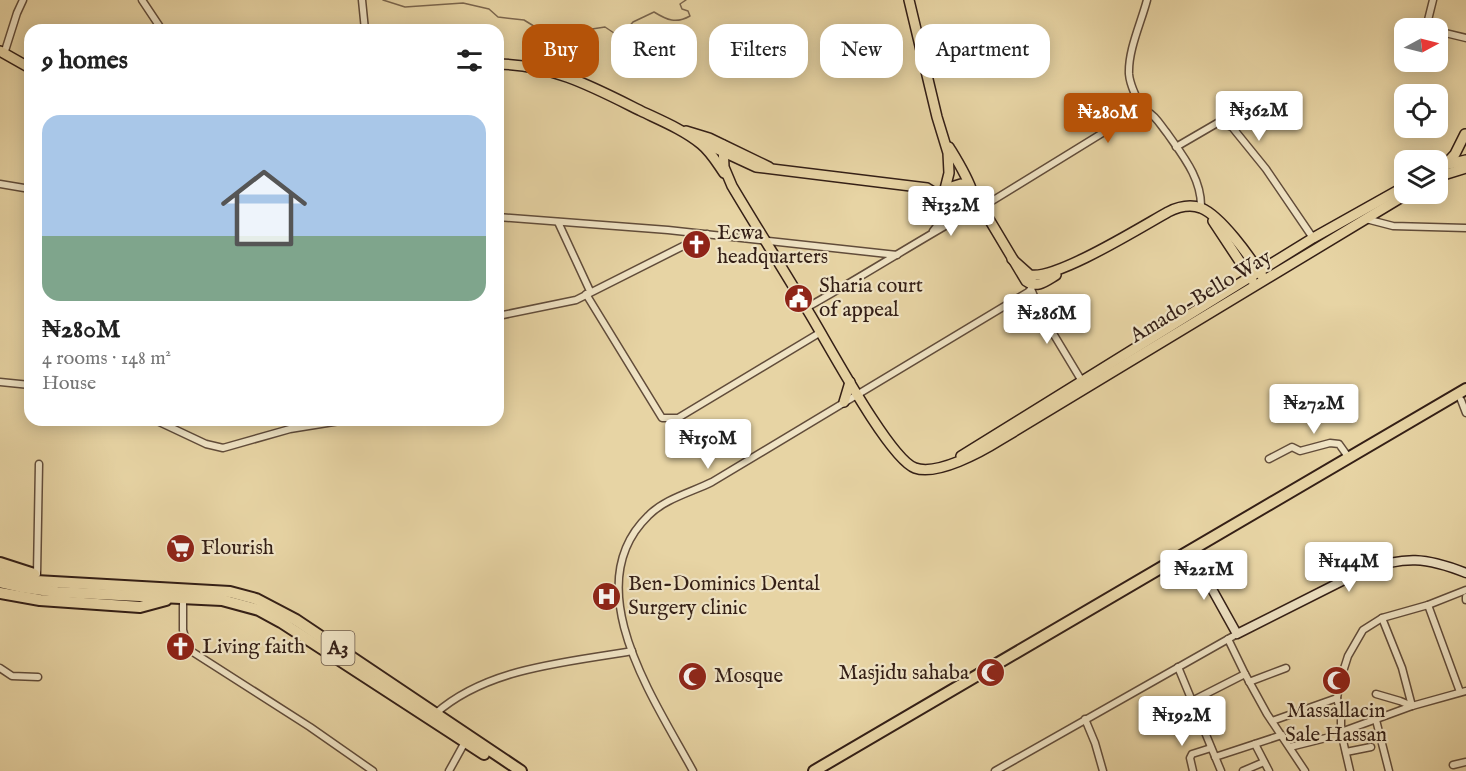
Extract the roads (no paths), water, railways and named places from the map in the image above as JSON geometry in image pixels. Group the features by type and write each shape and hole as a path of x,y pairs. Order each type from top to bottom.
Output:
{"highway":[{"path":"814,771 1466,389"},
{"path":"827,771 1463,398"},
{"path":"0,563 37,574 127,580 153,587"},
{"name":"A3","path":"0,573 36,581 222,600 259,610 521,771"},
{"name":"A3","path":"0,582 39,590 131,592 153,587 230,592 256,599 296,620 509,771"},
{"path":"0,593 40,600 140,607 179,597"}],"main road":[{"path":"909,0 936,117 945,140 1023,278 1032,283 1044,282 1175,209 1188,206 1204,210 1242,257 1262,275"},
{"path":"2,53 24,65"},
{"path":"504,64 530,66 576,79 678,129 702,144 732,186"},
{"path":"678,129 695,133 756,167 913,185 949,187 964,185 973,193 976,205 965,216"},
{"path":"1448,160 1455,154 1465,133"},
{"path":"690,136 723,149"},
{"path":"943,206 949,187 950,163 945,140"},
{"path":"723,149 724,167 732,186"},
{"path":"1448,166 1463,165"},
{"path":"1448,172 1463,165"},
{"path":"913,185 932,190 949,215 981,219 993,227"},
{"name":"Amado-Bello Way","path":"732,186 857,394 891,445 908,465 926,470 946,465 987,448 1230,289 1252,281"},
{"name":"Amado-Bello Way","path":"1262,275 1284,256 1394,193"},
{"name":"Amado-Bello Way","path":"1084,384 1262,275 1394,201"},
{"path":"1242,257 1262,262 1284,256"},
{"path":"1242,257 1252,281"},
{"path":"1230,289 1239,272 1242,257"},
{"path":"844,402 850,382"}],"street":[{"path":"2,53 23,0"},
{"path":"142,0 158,24"},
{"path":"362,0 364,24"},
{"path":"1143,110 1129,74 1132,52 1147,0"},
{"path":"1428,18 1433,0"},
{"path":"1448,34 1466,38"},
{"path":"806,308 1143,110 1156,118 1196,179 1204,210"},
{"path":"1176,147 1219,122 1232,128 1281,190 1313,238"},
{"path":"1463,165 1465,133"},
{"path":"0,184 24,188"},
{"path":"930,234 940,222 943,206"},
{"path":"504,218 708,234 897,255"},
{"path":"1365,218 1393,226 1466,228"},
{"path":"558,222 588,292 662,418 678,418 821,332"},
{"path":"504,315 576,300 708,234"},
{"path":"693,771 647,684 632,651 620,613 619,580 628,544 643,521 658,507 712,482 857,394 1032,283 1042,315 1084,384"},
{"path":"0,382 24,384"},
{"path":"1463,398 1466,412"},
{"path":"168,426 206,444 223,448 309,426"},
{"path":"1269,459 1292,447 1300,451 1330,443 1339,444 1349,458"},
{"path":"37,574 39,464"},
{"path":"1193,555 1237,634"},
{"path":"995,771 1237,634 1364,570 1412,559 1440,563 1466,573"},
{"path":"1350,771 1341,732 1341,714 1337,698 1348,656 1363,630 1382,618 1428,605 1466,590"},
{"path":"179,597 188,649 373,771"},
{"path":"1341,732 1412,706 1463,692 1428,605"},
{"path":"1382,618 1402,668 1412,706"},
{"path":"1228,639 1249,682 1305,771"},
{"path":"433,716 473,690 507,675 632,651"},
{"path":"1178,667 1221,771"},
{"path":"0,668 12,676 38,677"},
{"path":"1249,682 1286,668"},
{"path":"1192,700 1245,674"},
{"path":"1376,694 1400,700 1412,706"},
{"path":"1272,721 1337,698"},
{"path":"1085,719 1103,771"},
{"path":"1376,720 1389,771"},
{"path":"1215,757 1282,735"},
{"path":"1290,747 1326,738"},
{"path":"449,771 465,742"},
{"path":"1255,744 1269,771"},
{"path":"1346,752 1371,747"},
{"path":"1193,771 1190,758 1192,754 1211,748"},
{"path":"1243,771 1264,762"},
{"path":"1453,765 1466,762"}],"waterway":[{"path":"383,0 405,7 463,3 489,9 498,17 524,20 537,28 558,25 579,31 605,27 620,37 633,22 654,12 672,20 690,16 680,4 686,0"}],"place":[{"name":"Ecwa headquarters","path":"696,245"},
{"name":"Sharia court of appeal","path":"798,298"},
{"name":"Flourish","path":"180,548"},
{"name":"Ben-Dominics Dental Surgery clinic","path":"607,596"},
{"name":"Living faith","path":"181,647"},
{"name":"Masjidu sahaba","path":"990,673"},
{"name":"Mosque","path":"693,676"},
{"name":"Massallacin Sale Hassan","path":"1336,680"}]}
